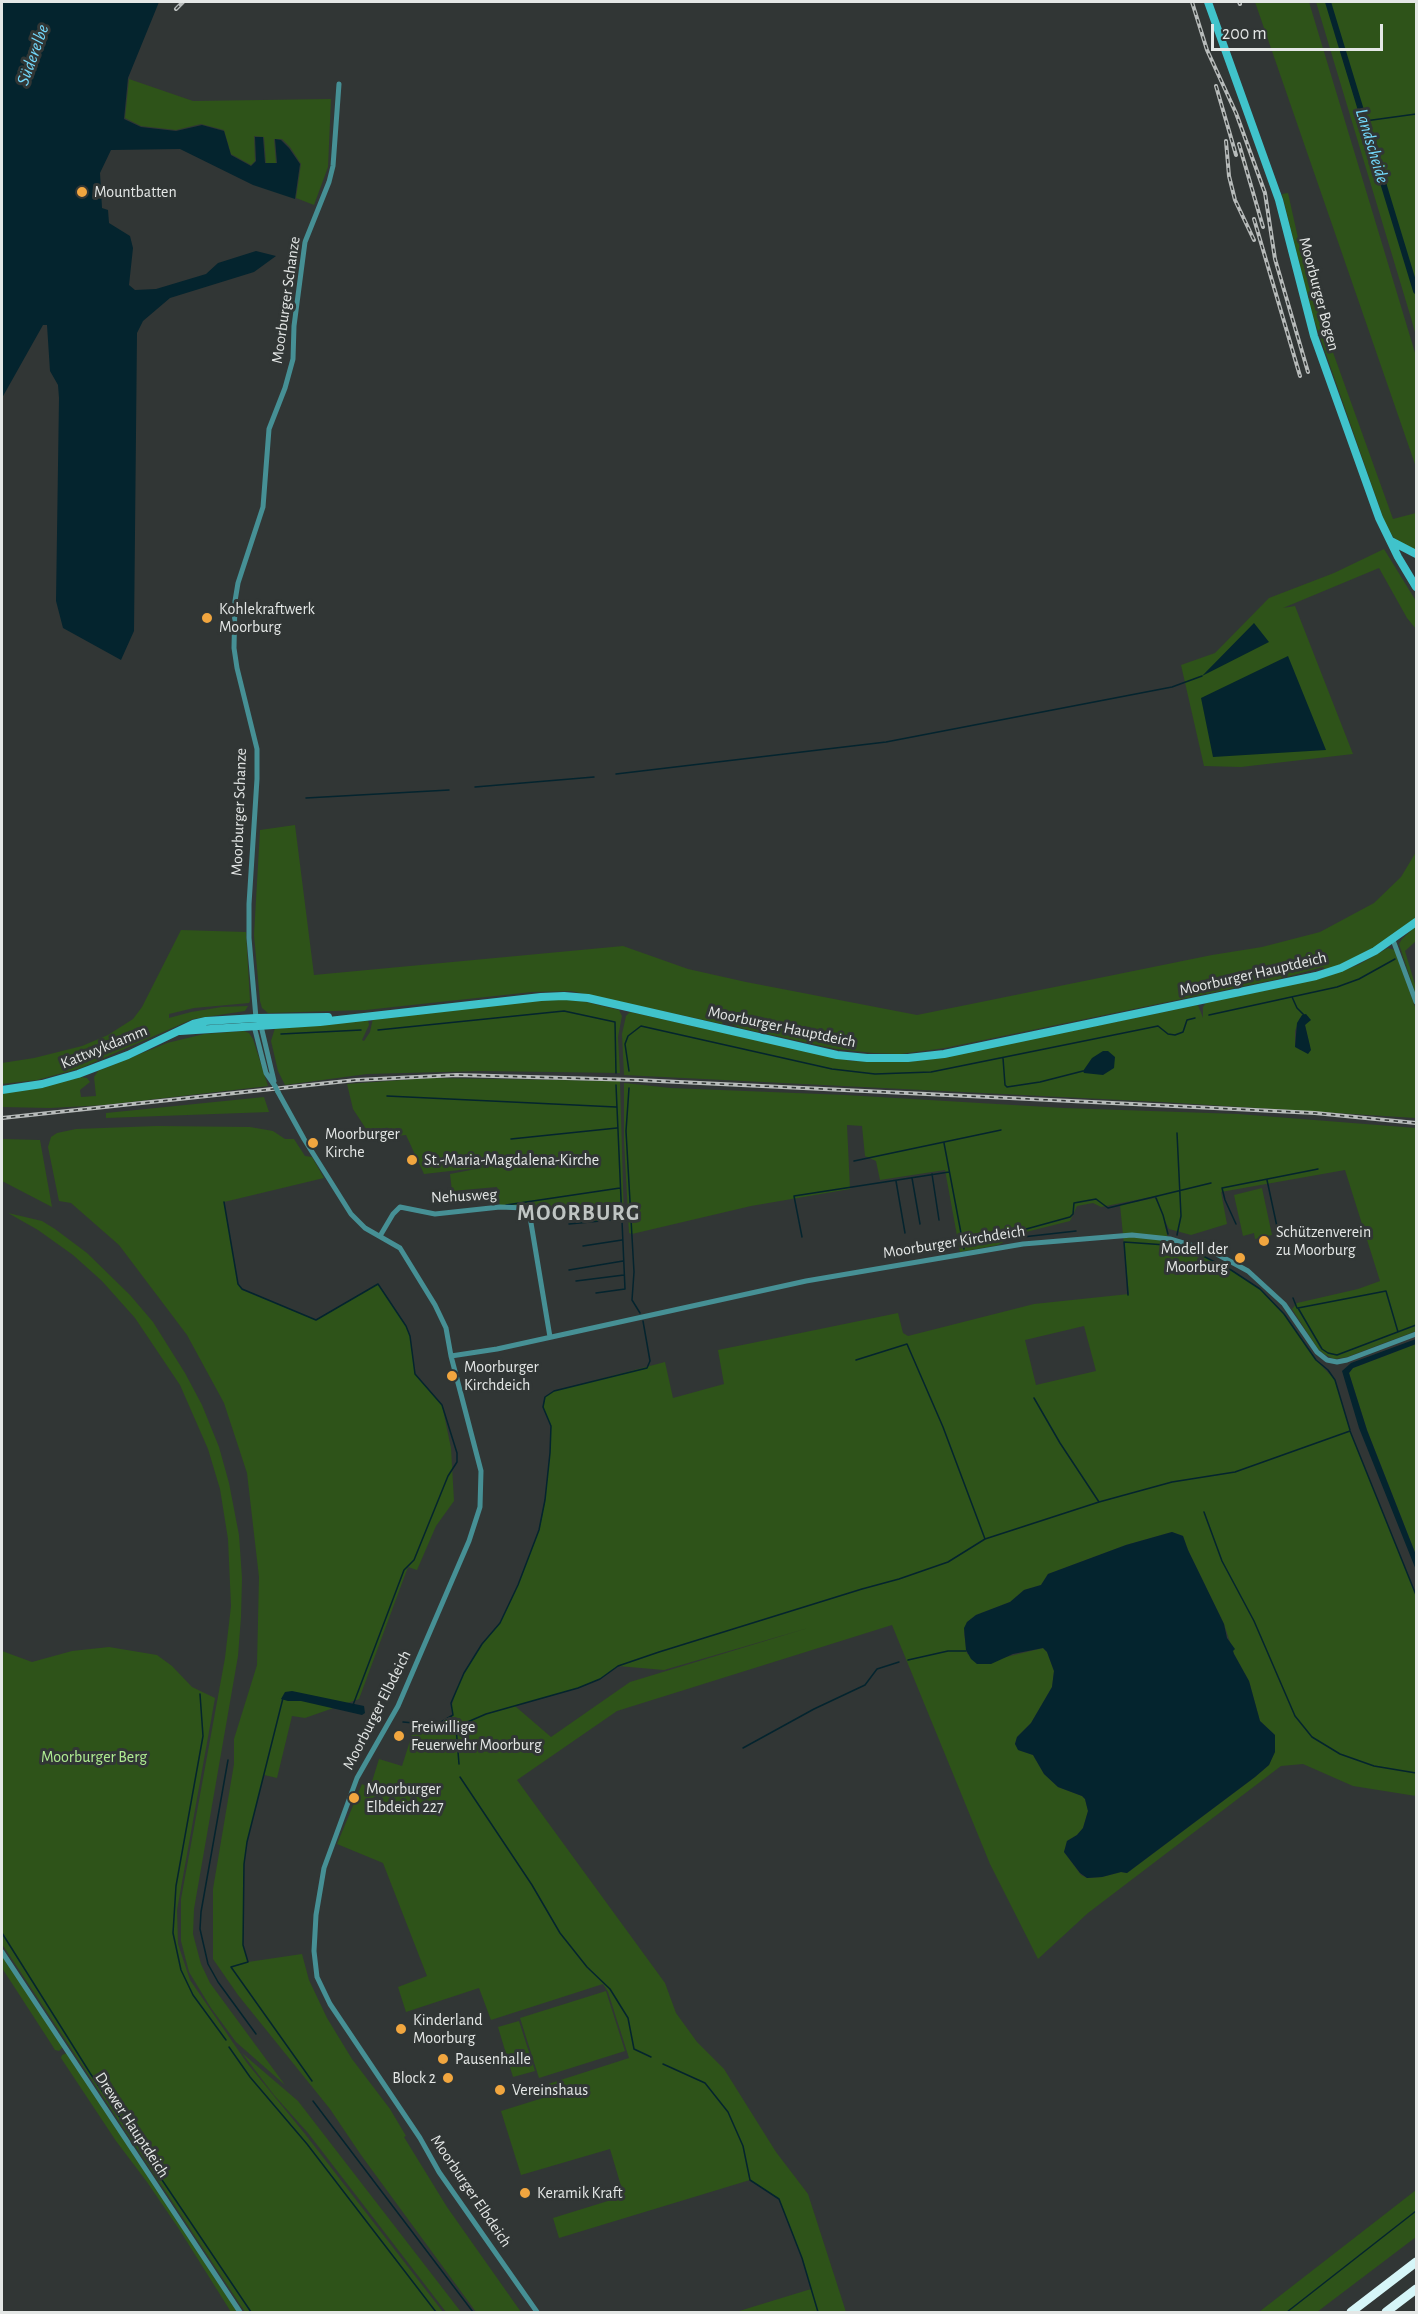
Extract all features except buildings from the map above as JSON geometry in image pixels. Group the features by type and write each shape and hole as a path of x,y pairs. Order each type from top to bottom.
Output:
{"highway":[{"path":"1352,2313 1416,2262"},
{"path":"1386,2313 1416,2289"}],"main road":[{"name":"Moorburger Bogen","path":"1208,2 1279,200 1314,336 1379,518 1389,541 1416,587"},
{"path":"1389,541 1416,554"},
{"name":"Moorburger Hauptdeich","path":"257,1023 320,1022 338,1018 549,996 572,996 837,1055 908,1058 955,1051 1316,976 1360,960 1393,940 1416,922"},
{"name":"Kattwykdamm","path":"2,1090 42,1084 78,1074 193,1024 206,1021 257,1023"}],"street":[{"name":"Moorburger Schanze","path":"257,1023 251,976 249,904 257,778 256,749 234,648 235,601 238,583 263,507 269,429 285,388 293,359 294,326 305,242 333,166 339,84"},
{"path":"1393,940 1416,1002"},
{"name":"Moorburger Elbdeich","path":"257,1023 276,1089 304,1139 351,1214 365,1228 405,1254 446,1328 451,1356 479,1460 481,1485 480,1507 459,1566 398,1706 361,1770 324,1868 317,1908 315,1966 319,1983 330,2004 414,2129 449,2187 537,2313"},
{"name":"Nehusweg","path":"380,1236 400,1207 435,1214 500,1207 521,1207 528,1211 550,1337"},
{"name":"Moorburger Kirchdeich","path":"451,1356 497,1349 806,1281 963,1253 1023,1244 1132,1235 1170,1239 1213,1252 1248,1271 1284,1304 1317,1352 1327,1359 1337,1362 1347,1360 1416,1334"},
{"name":"Drewer Hauptdeich","path":"2,1952 240,2313"}],"green space":[{"path":"1255,2 1309,2 1416,356 1416,467"},
{"path":"1316,2 1416,2 1416,336","holes":["1334,32 1365,125 1400,240"]},
{"path":"129,79 193,101 331,99 328,167 314,205 296,198 301,164 282,139 274,139 276,163 266,163 264,137 254,136 255,161 251,165 231,154 224,130 201,124 176,130 141,126 125,118"},
{"path":"1288,193 1308,283 1393,519 1416,513 1416,550 1403,545 1393,537 1385,523 1312,314 1282,194"},
{"path":"1384,549 1416,601 1416,629 1407,618 1379,568 1283,608 1295,606 1353,754 1241,767 1204,766 1181,665 1215,653 1269,598 1334,573"},
{"path":"295,825 314,975 623,946 688,969 917,1015 1212,955 1262,947 1320,932 1374,903 1401,877 1416,852 1416,918 1378,947 1344,964 1325,970 1323,967 1283,978 945,1048 900,1054 836,1049 740,1028 723,1020 722,1024 571,991 532,992 366,1010 268,1013 262,1008 260,1001 254,935 260,830"},
{"path":"1416,926 1416,941 1405,951 1416,988 1416,996 1399,944"},
{"path":"181,930 246,932 250,1001 249,1003 194,1008 169,1014 169,1018 222,1007 248,1006 245,1011 193,1019 81,1068 37,1080 2,1084 2,1063 82,1046 108,1035 133,1019 142,1007"},
{"path":"1388,948 1395,950 1416,1010 1416,1118 1162,1102 624,1075 622,1034 626,1016 630,1012 851,1061 906,1062 933,1059 1198,1005 1203,1018 1203,1007 1206,1003 1322,978 1358,965","holes":["1308,1016 1309,1019 1305,1025 1310,1047 1300,1050 1295,1046 1295,1031 1300,1018"]},
{"path":"551,999 578,1000 619,1010 622,1016 618,1037 620,1073 481,1071 367,1074 285,1085 278,1071 271,1041 275,1028 368,1019 369,1025 362,1040 364,1041 370,1032 373,1018"},
{"path":"244,1031 249,1033 253,1039 268,1086 104,1105 50,1108 2,1107 2,1093 32,1089 80,1077 87,1078 90,1082 80,1090 81,1097 96,1096 94,1077 98,1071 167,1043 204,1034"},
{"path":"430,1078 620,1081 624,1219 580,1223 577,1204 528,1211 500,1207 497,1187 452,1191 450,1174 486,1167 424,1174 406,1135 372,1138 353,1109 347,1084"},
{"path":"624,1083 671,1088 845,1095 1064,1108 1238,1114 1416,1128 1416,1331 1347,1357 1334,1359 1318,1349 1292,1309 1297,1303 1358,1289 1380,1281 1345,1170 1221,1192 1227,1224 1191,1235 1169,1229 1164,1219 1169,1246 1201,1255 1231,1270 1260,1289 1284,1314 1316,1360 1335,1380 1350,1431 1416,1595 1416,1796 1353,1786 1303,1764 1281,1766 1088,1913 1038,1959 990,1864 892,1625 617,1711 517,1780 665,1983 676,2013 697,2042 724,2069 776,2152 808,2194 846,2312 736,2312 811,2289 802,2258 779,2199 750,2180 559,2238 553,2218 624,2196 610,2149 521,2175 501,2111 546,2097 542,2086 629,2058 608,1992 603,1984 491,2020 479,1988 406,2012 398,1987 427,1976 383,1863 337,1844 362,1784 370,1788 379,1759 402,1766 415,1725 436,1725 453,1715 451,1709 457,1687 464,1673 482,1644 500,1623 518,1585 539,1530 545,1500 551,1426 543,1407 545,1397 554,1391 665,1362 673,1398 724,1384 718,1350 898,1313 903,1333 908,1336 1034,1304 1129,1294 1120,1205 1155,1198 1160,1207 1156,1196 1101,1207 1093,1203 1077,1206 1070,1221 1018,1234 998,1245 960,1252 945,1170 880,1180 876,1161 865,1156 862,1126 847,1125 850,1189 751,1206 632,1234 629,1233 624,1141","holes":["1084,1326 1096,1371 1036,1385 1025,1340","1172,1532 1183,1536 1224,1624 1234,1654 1249,1681 1260,1721 1275,1735 1275,1751 1269,1765 1255,1777 1127,1873 1087,1878 1081,1875 1064,1852 1067,1841 1083,1828 1088,1811 1085,1799 1058,1787 1044,1774 1033,1755 1019,1750 1015,1744 1017,1737 1031,1723 1052,1687 1054,1671 1047,1652 1043,1648 1002,1658 967,1654 964,1633 967,1622 976,1615 1010,1602 1024,1590 1041,1585 1048,1574 1126,1545","808,1628 630,1682 551,1737 515,1706 578,1688 600,1679 618,1666 664,1670"]},
{"path":"264,1097 269,1112 106,1118 106,1113"},
{"path":"157,1126 250,1127 273,1131 285,1139 294,1139 305,1156 312,1157 324,1178 224,1202 238,1284 242,1290 316,1320 378,1284 406,1326 410,1336 415,1374 442,1405 451,1448 454,1501 436,1526 417,1570 408,1567 359,1699 305,1718 292,1716 277,1778 264,1775 247,1842 244,1864 243,1945 248,1962 302,1954 309,1980 327,2018 352,2059 390,2109 406,2136 404,2137 447,2207 521,2312 476,2312 330,2109 238,1995 213,1959 213,1889 234,1764 234,1739 257,1665 259,1577 247,1473 224,1403 187,1335 119,1245 71,1203 59,1201 48,1147 51,1137 57,1133 76,1129"},
{"path":"2,1139 40,1140 52,1207 2,1181"},
{"path":"1262,1188 1272,1235 1255,1239 1254,1233 1243,1236 1234,1195"},
{"path":"8,1213 42,1221 55,1229 87,1253 130,1295 153,1322 185,1373 202,1405 219,1447 239,1535 242,1578 241,1617 238,1656 194,1909 193,1934 201,1964 210,1983 285,2085 236,2042 211,2008 189,1972 181,1941 181,1899 225,1658 231,1606 228,1539 220,1489 208,1449 180,1385 135,1318 102,1281 73,1255 38,1230"},
{"path":"1416,1344 1416,1555 1367,1430 1349,1373 1353,1368"},
{"name":"Moorburger Berg","path":"109,1647 157,1655 172,1666 192,1687 215,1698 177,1910 178,1944 190,1980 247,2063 443,2312 245,2312 2,1944 2,1651 32,1662 72,1651"},
{"path":"2,1955 63,2047 59,2051 55,2050 2,1968"},
{"path":"606,1991 625,2051 539,2078 520,2018"},
{"path":"519,2021 535,2071 513,2077 498,2027"},
{"path":"67,2053 238,2312 231,2312 179,2229 116,2141 61,2058"},
{"path":"242,2053 298,2101 461,2312 446,2312 308,2133 274,2095"},
{"path":"1416,2190 1416,2237 1317,2312 1259,2312"}],"water":[{"name":"Süderelbe","path":"2,2 159,2 128,78 124,119 141,127 176,131 202,125 224,131 231,155 251,166 256,161 255,137 263,137 265,163 277,163 275,139 281,140 300,164 295,199 253,185 180,149 111,150 100,173 102,208 108,210 109,223 130,236 133,248 129,285 135,290 156,289 206,274 218,263 256,251 276,256 254,272 170,298 143,321 137,333 134,631 121,660 63,628 56,601 59,398 58,385 50,371 47,325 43,325 2,398"},
{"path":"1254,623 1269,642 1202,676"},
{"path":"1288,656 1326,750 1213,757 1201,698"},
{"path":"1306,1014 1311,1020 1305,1025 1311,1050 1308,1054 1295,1047 1297,1023 1302,1015"},
{"path":"1103,1051 1108,1051 1115,1057 1114,1068 1103,1075 1084,1073 1083,1071 1092,1058"},
{"path":"1416,1339 1416,1344 1353,1368 1349,1373 1367,1430 1416,1555 1416,1570 1359,1428 1342,1371 1351,1363"},
{"path":"1172,1532 1183,1536 1224,1624 1227,1638 1235,1649 1234,1654 1249,1681 1260,1721 1275,1735 1275,1752 1269,1765 1255,1777 1127,1873 1087,1878 1080,1873 1064,1852 1067,1841 1083,1828 1088,1811 1085,1799 1058,1787 1044,1774 1033,1755 1018,1750 1015,1744 1017,1737 1031,1723 1052,1687 1054,1671 1047,1652 1043,1648 1013,1654 991,1664 977,1664 966,1650 964,1628 967,1622 976,1615 1010,1602 1024,1590 1041,1585 1048,1574 1126,1545"},
{"path":"292,1691 364,1706 365,1713 362,1715 301,1701 281,1699 285,1692"}],"waterway":[{"name":"Landscheide","path":"1328,2 1416,291"},
{"path":"1365,121 1416,114"},
{"path":"616,774 886,742 1172,687 1202,676"},
{"path":"475,787 594,777"},
{"path":"306,798 449,790"},
{"path":"1209,1015 1337,987 1359,979 1395,959"},
{"path":"1292,997 1297,1008 1304,1015"},
{"path":"378,1030 564,1011 615,1022 616,1073"},
{"path":"629,1071 625,1044 628,1036 641,1026 832,1069 875,1074 931,1072 1158,1026 1168,1034 1175,1035 1183,1032 1187,1020 1195,1018"},
{"path":"281,1034 361,1030"},
{"path":"1003,1058 1007,1087 1040,1082 1083,1071"},
{"path":"596,1293 625,1289 616,1085"},
{"path":"629,1088 626,1131 634,1272 632,1300 640,1313"},
{"path":"387,1096 616,1107"},
{"path":"511,1139 617,1128"},
{"path":"854,1161 1001,1130"},
{"path":"1177,1133 1181,1216 1177,1235"},
{"path":"944,1143 964,1249"},
{"path":"1236,1224 1222,1188 1318,1169"},
{"path":"802,1237 794,1196 949,1172"},
{"path":"932,1174 939,1220"},
{"path":"912,1178 920,1224"},
{"path":"1267,1180 1279,1236"},
{"path":"896,1181 905,1233"},
{"path":"1076,1231 1005,1239 1003,1237 1009,1230 1019,1231 1070,1217 1073,1214 1074,1203 1096,1199 1108,1208 1211,1183"},
{"path":"506,1205 620,1188"},
{"path":"1156,1198 1168,1234"},
{"path":"224,1202 238,1284 242,1289 316,1320 378,1284 406,1326 410,1336 415,1374 442,1405 457,1453 457,1462 448,1476 414,1560 404,1570 353,1705"},
{"path":"568,1209 620,1203"},
{"path":"569,1224 621,1219"},
{"path":"583,1246 622,1240"},
{"path":"1128,1295 1124,1242 1166,1245 1201,1255 1231,1270 1260,1289 1284,1314 1316,1360 1328,1370 1335,1380 1350,1430"},
{"path":"569,1270 623,1261"},
{"path":"576,1281 624,1275"},
{"path":"1398,1332 1386,1291 1298,1308 1322,1349 1337,1355 1416,1325"},
{"path":"1293,1298 1297,1308"},
{"path":"403,1722 436,1725 453,1715 451,1703 464,1673 482,1644 500,1623 518,1585 539,1530 545,1500 551,1426 543,1407 545,1397 554,1391 647,1368 650,1361 643,1321"},
{"path":"856,1360 907,1344 943,1427 985,1539"},
{"path":"1034,1398 1060,1443 1099,1502"},
{"path":"459,1764 456,1727 486,1714 578,1688 600,1679 618,1666 659,1652 948,1562 985,1539 1099,1502 1172,1482 1235,1472 1350,1431 1416,1595"},
{"path":"1204,1512 1222,1561 1254,1621 1295,1716 1312,1737 1340,1754 1374,1766 1416,1773"},
{"path":"908,1660 948,1651 966,1651"},
{"path":"743,1748 814,1709 865,1685 877,1669 899,1662"},
{"path":"200,1694 203,1736 176,1886 173,1933 181,1970 193,1995 226,2040"},
{"path":"283,1698 247,1842 244,1864 243,1945 248,1962 231,1967 312,2081"},
{"path":"228,1760 200,1929 208,1964 218,1982 256,2034"},
{"path":"460,1777 532,1885 560,1933 587,1967 610,1989 628,2018 634,2049 651,2057"},
{"path":"2,1933 90,2073 251,2312"},
{"path":"229,2047 250,2077 307,2144 436,2312"},
{"path":"663,2064 705,2083 728,2112 743,2146 750,2180 779,2199 802,2258 818,2312"},
{"path":"313,2101 473,2312"},
{"path":"1287,2312 1416,2211"}],"railway":[{"path":"176,9 183,2"},
{"path":"1192,2 1207,50 1236,113 1265,193 1275,259 1308,372"},
{"path":"1216,86 1236,155"},
{"path":"1226,141 1229,176 1235,200 1254,240"},
{"path":"1239,144 1263,227"},
{"path":"1254,219 1300,376"},
{"path":"2,1118 356,1080 457,1075 638,1080 1315,1113 1416,1123"}],"place":[{"name":"Mountbatten","path":"82,192"},
{"name":"Kohlekraftwerk Moorburg","path":"207,618"},
{"name":"Moorburger Kirche","path":"313,1143"},
{"name":"St.-Maria-Magdalena-Kirche","path":"412,1160"},
{"name":"Schützenverein zu Moorburg","path":"1264,1241"},
{"name":"Modell der Moorburg","path":"1240,1258"},
{"name":"Moorburger Kirchdeich","path":"452,1376"},
{"name":"Freiwillige Feuerwehr Moorburg","path":"399,1736"},
{"name":"Moorburger Elbdeich 227","path":"354,1798"},
{"name":"Kinderland Moorburg","path":"401,2029"},
{"name":"Pausenhalle","path":"443,2059"},
{"name":"Block 2","path":"448,2078"},
{"name":"Vereinshaus","path":"500,2090"},
{"name":"Keramik Kraft","path":"525,2193"}],"district":[{"name":"MOORBURG","path":"579,1213"}]}
